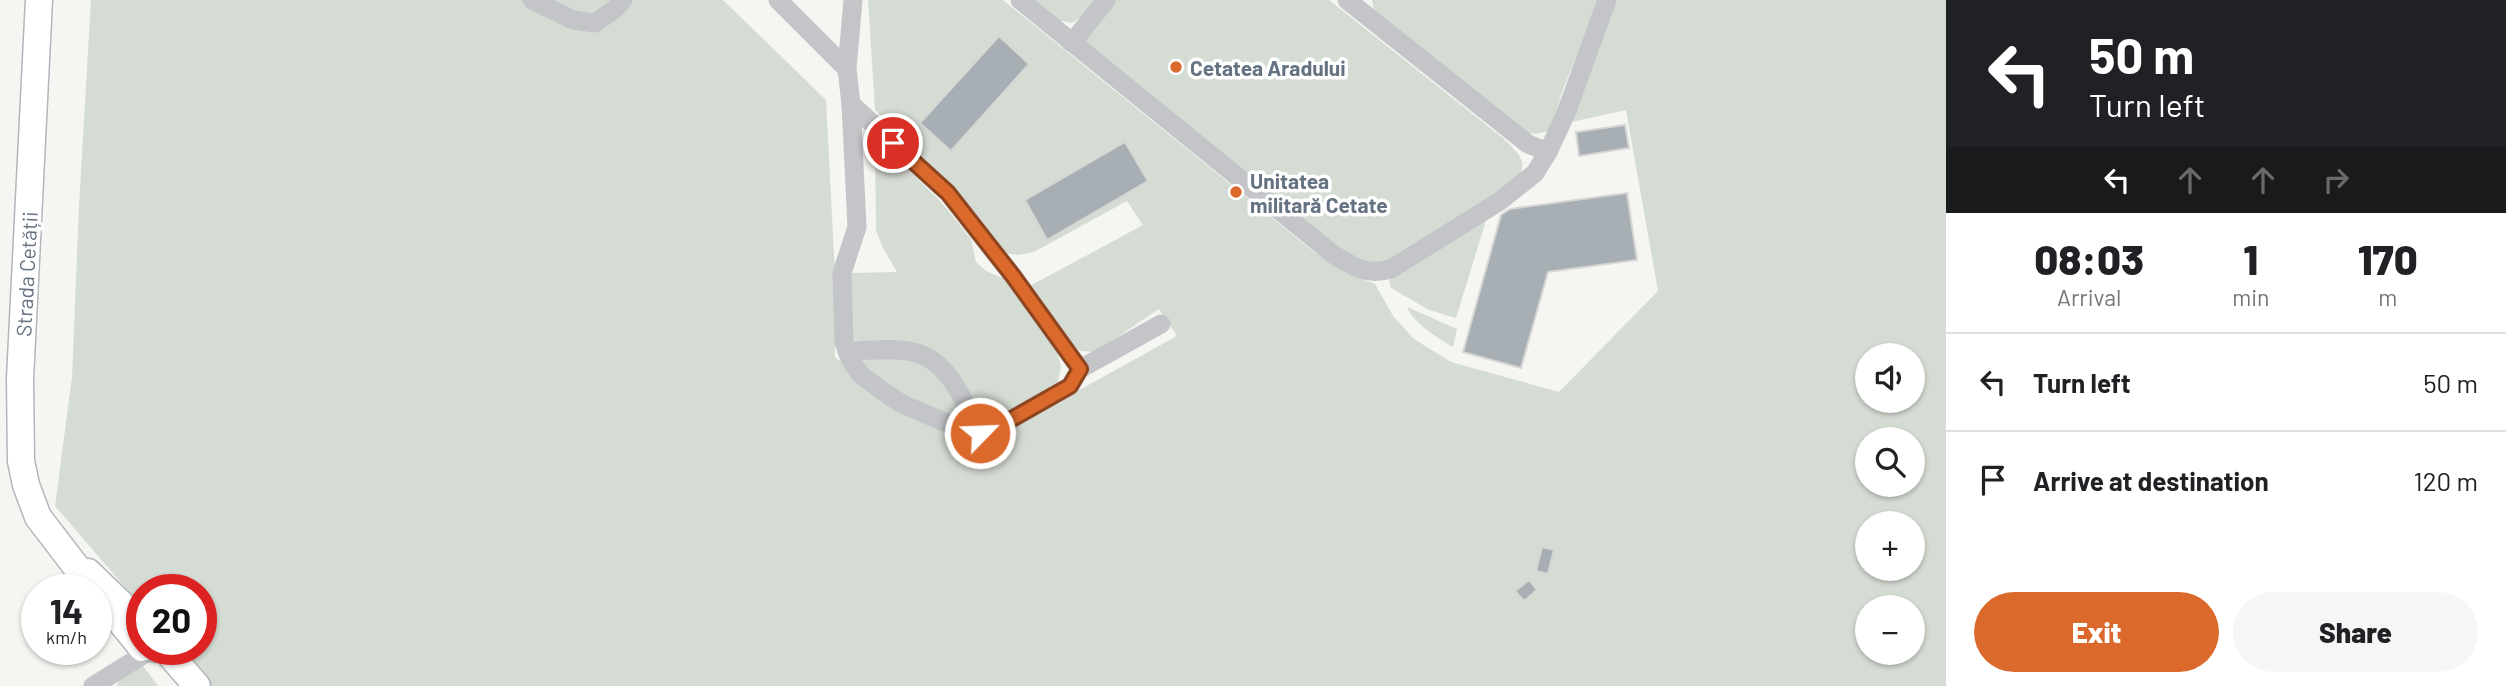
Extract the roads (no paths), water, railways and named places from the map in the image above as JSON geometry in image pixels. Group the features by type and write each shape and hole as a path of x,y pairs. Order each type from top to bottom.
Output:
{"main road":[{"name":"Strada Cetății","path":"39,0 21,366 21,461 28,492 38,517 81,574"},
{"name":"Strada Cetății","path":"54,540 126,610"},
{"name":"Strada Cetății","path":"112,610 126,625"},
{"name":"Strada Cetății","path":"160,665 175,686"},
{"name":"Strada Cetății","path":"169,665 197,686"}],"lane":[{"path":"532,0 573,20 595,23 623,0"},
{"path":"778,0 847,69"},
{"path":"853,0 847,69 857,227 842,273 844,342 849,359 860,374 902,404 971,433 980,433 996,428 1070,386 1080,369 1161,324"},
{"path":"1020,0 1334,256 1375,274 1391,269 1500,201 1535,173 1566,114 1607,0"},
{"path":"1072,43 1106,0"},
{"path":"1354,2 1528,144 1548,152"},
{"path":"851,104 948,193 1013,276 1080,369"},
{"path":"847,351 898,350 928,357 941,366 951,379 980,433"},
{"path":"100,684 127,665"},
{"path":"170,665 189,686"}],"place":[{"name":"Cetatea Aradului","path":"1176,67"},
{"name":"Unitatea militară Cetate","path":"1236,192"}]}
